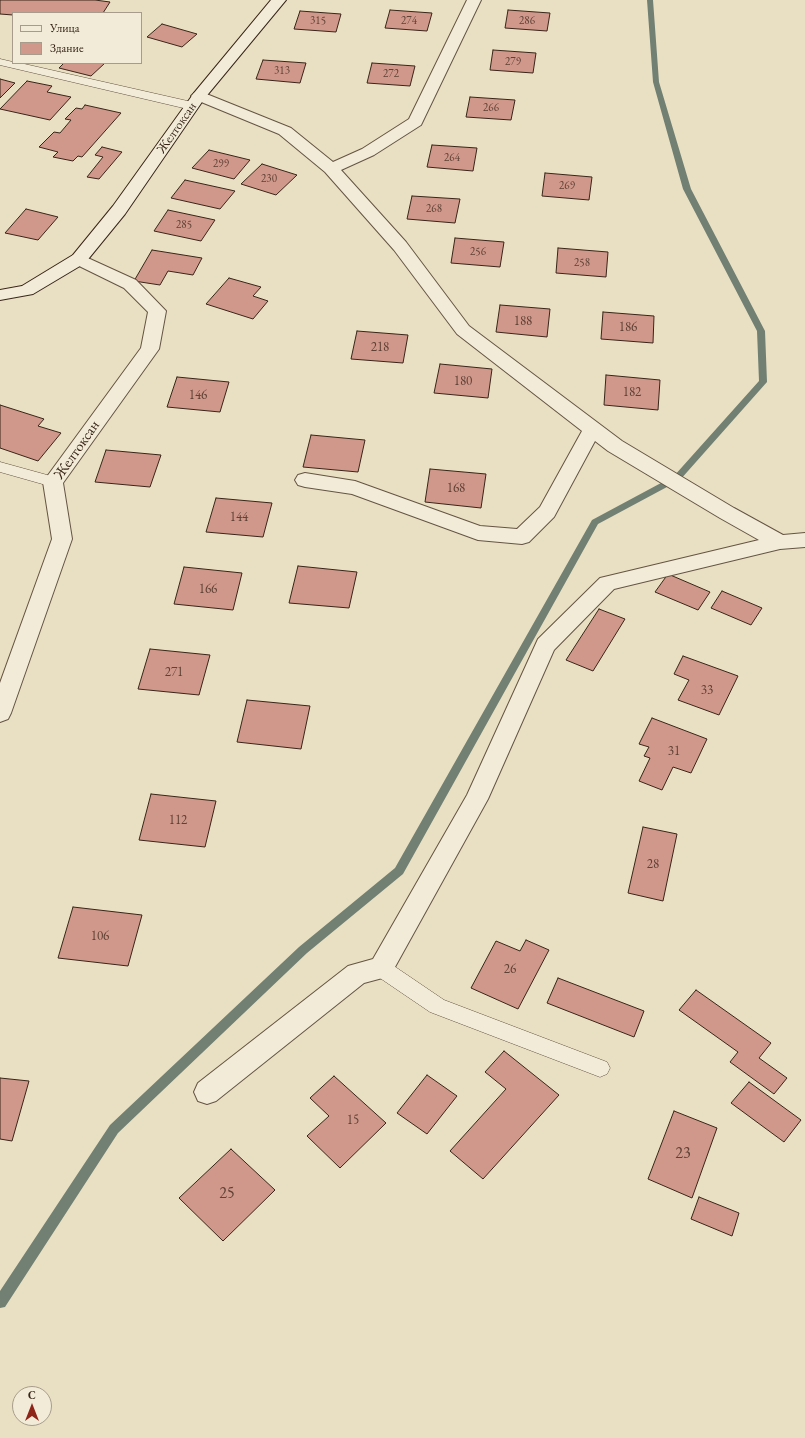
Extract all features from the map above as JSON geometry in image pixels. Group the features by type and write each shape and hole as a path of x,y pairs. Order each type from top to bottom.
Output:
{"street":[{"name":"Желтоксан","path":"0,295 27,290 78,259 119,210 196,101 279,0"},
{"path":"331,169 368,152 415,122 474,0"},
{"path":"196,101 285,131 331,169 400,246 463,330 615,446 727,514 780,542"},
{"name":"Желтоксан","path":"0,713 62,539 53,482 150,349 157,311 130,284 78,259"},
{"path":"305,480 355,488 478,534 522,537 547,512 592,429"},
{"path":"207,1092 357,974 381,968 477,798 546,645 607,583 780,542 805,540"}],"lane":[{"path":"0,62 196,101"},
{"path":"0,466 53,482"},
{"path":"381,968 437,1006 600,1068"}],"building":[{"path":"0,0 95,0 110,2 104,12 12,12 12,15 0,14"},
{"path":"390,10 432,13 427,31 385,28"},
{"path":"508,10 550,13 547,31 505,28"},
{"path":"300,11 341,14 336,32 294,29"},
{"path":"162,24 197,34 182,47 147,37"},
{"path":"493,50 536,53 533,73 490,70"},
{"path":"263,60 306,63 300,83 256,79"},
{"path":"372,63 415,66 410,86 367,83"},
{"path":"63,64 104,64 91,76 59,68"},
{"path":"0,79 15,83 0,98"},
{"path":"27,81 52,86 47,92 71,97 50,120 0,109"},
{"path":"470,97 515,100 511,120 466,117"},
{"path":"85,105 121,113 82,157 78,156 73,161 53,157 58,152 39,147 54,132 60,133 71,120 65,119 76,108 82,109"},
{"path":"432,145 477,148 473,171 427,167"},
{"path":"102,147 122,152 99,179 87,177 103,157 95,155"},
{"path":"209,150 250,160 234,179 192,168"},
{"path":"262,164 297,175 276,195 241,184"},
{"path":"545,173 592,177 589,200 542,196"},
{"path":"185,180 235,191 220,209 171,198"},
{"path":"412,196 460,199 455,223 407,219"},
{"path":"26,209 58,217 38,240 5,233"},
{"path":"168,210 215,220 201,241 154,231"},
{"path":"455,238 504,242 500,267 451,263"},
{"path":"558,248 608,252 606,277 556,273"},
{"path":"152,250 202,258 193,275 168,271 160,285 134,281"},
{"path":"229,278 261,287 253,296 268,301 253,319 206,304"},
{"path":"500,305 550,309 547,337 496,332"},
{"path":"603,312 654,316 653,343 601,339"},
{"path":"357,331 408,335 403,363 351,359"},
{"path":"440,364 492,369 488,398 434,393"},
{"path":"606,375 660,380 658,410 604,405"},
{"path":"177,377 229,382 220,412 167,407"},
{"path":"0,405 44,419 38,426 61,433 38,461 0,448"},
{"path":"311,435 365,440 358,472 303,467"},
{"path":"106,450 161,455 150,487 95,482"},
{"path":"430,469 486,474 481,508 425,502"},
{"path":"216,498 272,503 263,537 206,532"},
{"path":"298,566 357,572 349,608 289,603"},
{"path":"184,567 242,573 233,610 174,604"},
{"path":"668,574 710,592 698,610 655,592"},
{"path":"722,591 762,608 751,625 711,608"},
{"path":"599,609 625,619 593,671 566,660"},
{"path":"150,649 210,655 199,695 138,689"},
{"path":"683,656 738,676 719,715 678,700 689,680 674,674"},
{"path":"247,700 310,706 301,749 237,742"},
{"path":"652,718 707,739 691,773 673,767 662,790 639,781 650,758 644,756 649,747 639,744"},
{"path":"151,794 216,801 205,847 139,840"},
{"path":"643,827 677,834 663,901 628,893"},
{"path":"73,907 142,915 128,966 58,958"},
{"path":"526,940 549,950 518,1009 471,988 496,941 520,951"},
{"path":"558,978 644,1011 634,1037 547,1003"},
{"path":"696,990 771,1043 759,1058 787,1078 774,1094 730,1062 738,1052 679,1010"},
{"path":"504,1051 559,1095 483,1179 450,1151 506,1089 485,1072"},
{"path":"427,1075 457,1096 427,1134 397,1113"},
{"path":"334,1076 386,1123 340,1168 307,1136 329,1116 310,1098"},
{"path":"0,1078 29,1081 12,1141 0,1139"},
{"path":"749,1082 801,1120 784,1142 731,1103"},
{"path":"674,1111 717,1128 692,1198 648,1179"},
{"path":"231,1149 275,1190 223,1241 179,1198"},
{"path":"699,1197 739,1213 732,1236 691,1219"}],"waterway":[{"path":"0,1302 114,1129 303,950 399,871 595,522 677,478 763,382 761,331 687,189 656,82 650,0"}]}
